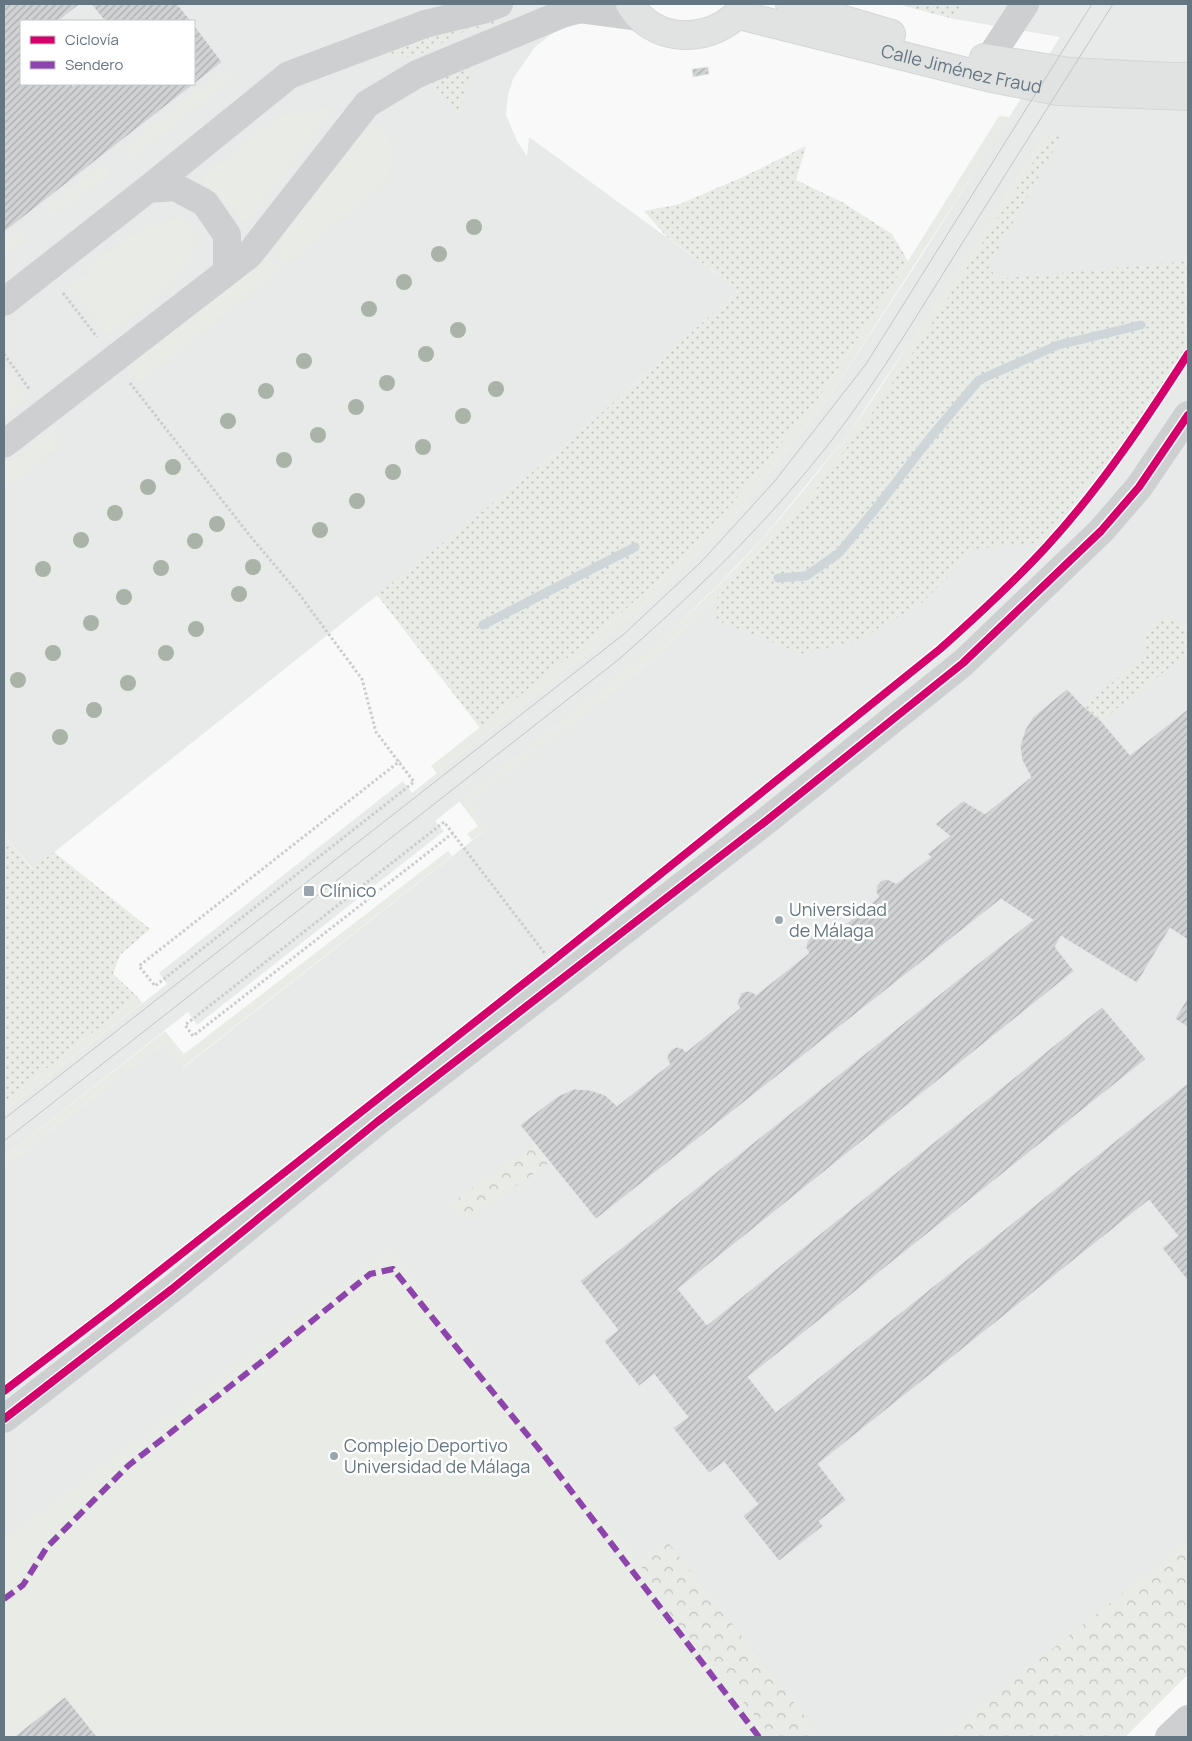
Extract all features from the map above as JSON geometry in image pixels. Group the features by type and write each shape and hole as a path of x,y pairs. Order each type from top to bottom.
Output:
{"main road":[{"name":"Calle Jiménez Fraud","path":"790,4 868,28 989,59 1070,72 1188,77"},
{"name":"Calle Jiménez Fraud","path":"742,9 987,77 1056,91 1188,96"},
{"path":"635,10 660,30 680,35 708,33 729,23 742,9"}],"street":[{"path":"4,302 289,75 425,24 483,10 499,4"},
{"path":"989,59 1025,4"},
{"path":"4,444 249,255 367,104 417,74 562,14 580,9 635,10"},
{"path":"148,189 175,187 205,203 226,235 227,272"},
{"path":"4,1419 172,1289 377,1122 766,821 963,662 1101,530 1139,487 1188,415"},
{"path":"1169,1737 1188,1719"}],"path":[{"path":"59,259 58,287 114,359 133,388 251,537 299,594 362,679 376,732 400,761 414,782 154,986 139,966 400,761"},
{"path":"453,833 194,1036 185,1025 444,822 453,833 546,956"}],"shaded area":[{"path":"4,4 578,4 586,23 568,26 554,32 535,47 513,79 508,95 506,115 517,141 527,156 529,137 739,290 560,450 33,869 4,835"},
{"name":"Universidad de Málaga","path":"898,4 1188,4 1188,1674 1125,1737 4,1737 4,1167 163,1043 183,1068 488,828 468,803 622,684 668,645 769,543 921,340 1052,130 848,434 762,539 662,639 615,679 435,821 444,831 197,1025 188,1012 4,1157 4,1111 167,984 159,973 403,781 412,793 599,644 678,574 740,509 825,403 915,266 1060,37 954,19"}],"green space":[{"path":"898,4 964,4 954,19"},
{"path":"506,15 504,21 460,33 413,58 392,55 370,58 368,54"},
{"path":"475,58 458,114 430,80"},
{"path":"225,68 233,78 129,160 121,150"},
{"path":"335,107 251,219 245,222 241,220 234,209 201,181 205,175 286,114"},
{"path":"999,116 1010,117 825,403 740,509 678,574 599,644 437,773 431,766 594,637 672,569 733,503 818,399"},
{"path":"376,121 391,141 391,159 387,181 287,263 273,250 347,147"},
{"path":"1048,128 1052,130 1050,135 921,340 870,416 808,500 718,596 668,645 622,684 469,803 488,828 472,840 467,834 478,826 459,801 618,676 693,610 764,537 806,487 858,421"},
{"path":"1050,135 1061,137 989,265 996,279 1188,261 1188,345 1141,418 1042,542 974,549 923,602 859,640 803,654 716,620 718,596 808,500 870,416 921,340"},
{"path":"806,146 796,180 842,202 892,234 908,261 818,399 733,503 672,569 594,637 480,728 377,595 560,450 739,290 667,237 644,211 680,204 745,176"},
{"path":"104,163 111,172 54,216 47,208"},
{"path":"181,217 192,228 195,242 190,257 180,272 165,288 133,316 107,335 70,287 89,273 86,268 144,227"},
{"path":"16,230 24,240 4,256 4,240"},
{"path":"265,257 279,270 139,383 127,366"},
{"path":"4,367 27,397 4,416"},
{"path":"50,430 62,444 4,489 4,467"},
{"path":"1166,619 1177,621 1188,634 1187,650 1183,657 1101,721 1083,706 1148,654 1145,641 1147,631 1154,623"},
{"path":"4,835 32,869 54,852 150,929 120,955 113,974 138,997 4,1102"},
{"path":"448,851 452,856 182,1068 163,1043 4,1167 4,1157 165,1031 184,1054"},
{"path":"138,997 142,1003 4,1111 4,1102"},
{"path":"535,1143 550,1162 473,1216 463,1220 448,1206"},
{"name":"Complejo Deportivo Universidad de Málaga","path":"391,1248 488,1373 639,1561 652,1592 772,1737 4,1737 4,1539"},
{"path":"666,1540 821,1737 772,1737 652,1592 639,1561"},
{"path":"1188,1541 1188,1674 1125,1737 942,1737"}],"building":[{"path":"4,4 80,4 59,20 20,20 20,85 193,85 4,232"},
{"path":"91,4 177,4 190,20 104,20"},
{"path":"195,26 222,62 195,83"},
{"path":"708,67 709,74 693,77 692,69"},
{"path":"1067,689 1101,721 1130,755 1188,709 1188,940 1170,928 1137,983 1061,936 1055,947 1074,971 678,1289 707,1325 1102,1007 1146,1059 748,1377 776,1412 1188,1083 1188,1281 1162,1248 1178,1236 1149,1200 818,1464 846,1500 819,1521 823,1526 779,1561 743,1516 758,1504 724,1462 709,1473 673,1428 688,1417 654,1374 639,1386 604,1341 618,1330 580,1281 1033,920 1001,899 596,1219 520,1125 558,1096 574,1089 589,1090 605,1095 617,1106 670,1064 667,1059 672,1049 682,1048 686,1052 740,1008 737,1004 741,993 747,991 756,995 809,953 806,948 807,942 811,937 816,935 827,940 879,897 876,892 877,886 881,881 886,879 896,884 931,857 927,854 950,836 935,824 963,801 985,814 1031,777 1022,760 1020,746 1025,730 1033,717"},
{"path":"1188,997 1188,1027 1175,1019"},
{"path":"65,1697 97,1737 14,1737"}],"waterway":[{"path":"778,578 806,576 839,553 930,438 979,380 1058,345 1141,325"},
{"path":"483,625 635,547"}],"tram line":[{"path":"4,1119 624,634 701,562 774,482 866,364 1092,4"},
{"path":"4,1141 618,660 692,593 739,546 806,472 866,393 903,338 1113,4"}],"marked path":[{"path":"4,1599 23,1585 47,1547 129,1465 370,1274 393,1269 543,1454 759,1737"}],"cycle path":[{"path":"4,1391 114,1307 551,962 940,649 1008,586 1067,524 1122,453 1188,354"},
{"path":"4,1419 172,1289 377,1122 766,821 963,663 1101,531 1139,487 1188,415"}],"place":[{"name":"Clínico","path":"309,891"},
{"name":"Universidad de Málaga","path":"779,920"},
{"name":"Complejo Deportivo Universidad de Málaga","path":"334,1456"}]}
